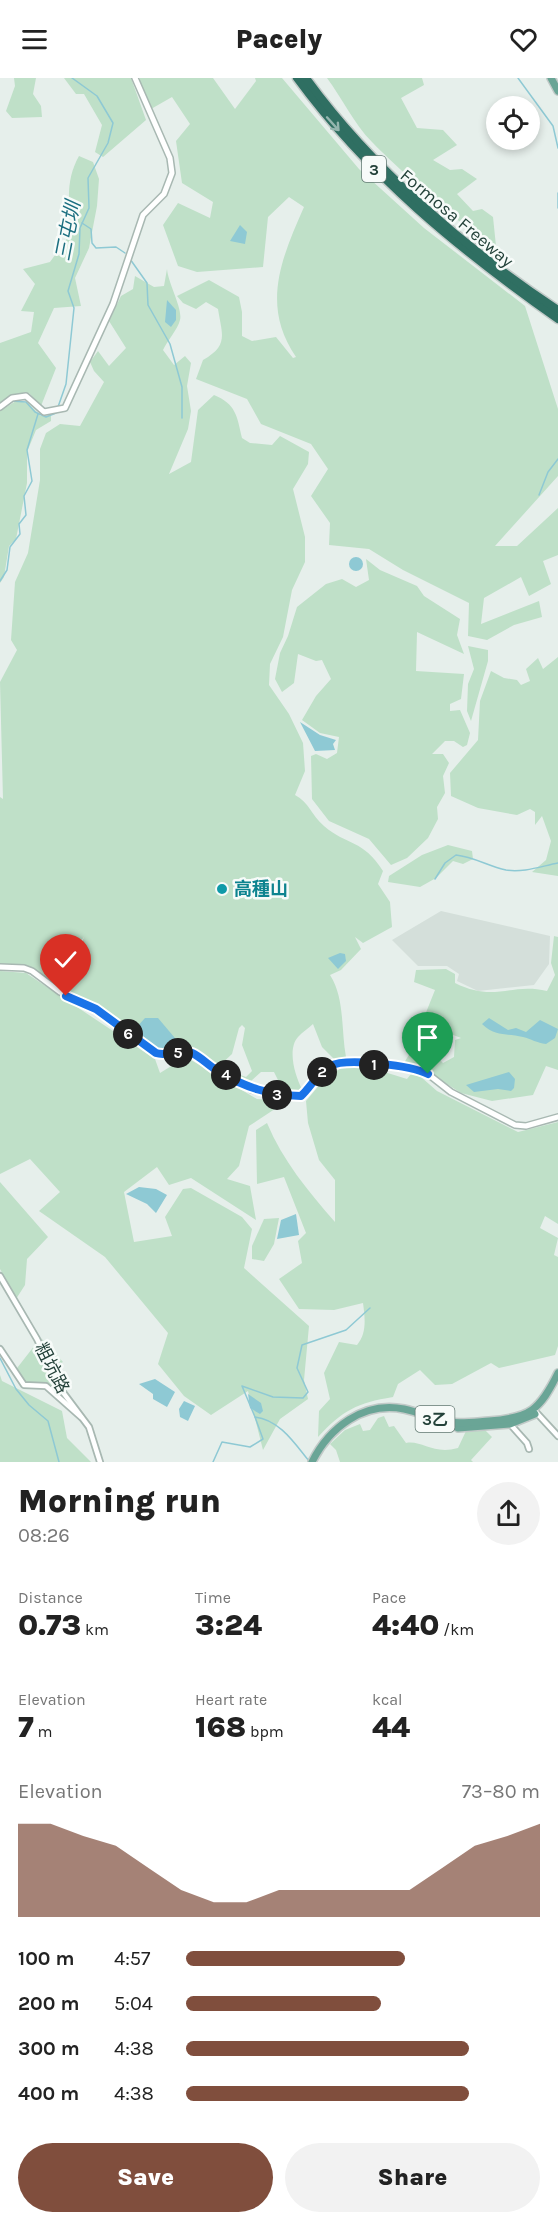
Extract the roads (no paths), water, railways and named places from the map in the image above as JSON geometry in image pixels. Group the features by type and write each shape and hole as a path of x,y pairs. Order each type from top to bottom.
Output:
{"highway":[{"name":"Formosa Freeway","path":"297,78 325,116 395,190 558,319"},
{"name":"Formosa Freeway","path":"306,78 374,158 466,246 558,310"}],"main road":[{"path":"554,78 558,83"},
{"path":"554,78 558,91"},
{"path":"536,1411 558,1373"},
{"path":"536,1411 558,1382"},
{"name":"3乙","path":"312,1462 323,1441 339,1425 377,1409 402,1408 447,1422 462,1423 509,1419 536,1411"},
{"name":"3乙","path":"317,1462 327,1443 341,1429 378,1414 401,1413 454,1428 510,1424 525,1420 536,1411"}],"street":[{"path":"0,407 18,396 29,398 44,412 65,408 113,304 143,215 166,189 173,167 135,78"},
{"path":"0,968 24,968 32,971 66,996 96,1009 126,1033 162,1055 185,1051 192,1053 219,1071 262,1093 301,1096 328,1066 351,1061 421,1070 451,1092 515,1125 526,1126 558,1117"},
{"name":"粗坑路","path":"0,1276 38,1339 62,1391 84,1418 92,1432 100,1462"},
{"path":"0,1349 24,1385 46,1386 75,1415 84,1418"},
{"path":"536,1411 557,1433"},
{"path":"510,1424 527,1443 529,1449"}],"water":[{"path":"240,225 247,232 245,244 230,241"},
{"path":"167,300 176,310 176,320 171,327 165,322"},
{"path":"356,557 361,559 363,564 361,569 356,571 351,569 349,564 351,559"},
{"path":"300,722 320,735 336,740 333,744 335,750 315,751"},
{"path":"340,953 345,954 346,961 338,969 328,958"},
{"path":"145,1018 158,1018 180,1044 177,1048 163,1052 139,1036 136,1028"},
{"path":"489,1018 508,1030 516,1028 526,1032 540,1020 558,1029 555,1038 546,1044 492,1031 482,1024"},
{"path":"509,1072 515,1079 514,1088 511,1091 498,1089 474,1092 466,1085"},
{"path":"139,1187 156,1189 167,1195 156,1213 147,1204 126,1194"},
{"path":"296,1214 299,1235 277,1239 281,1220"},
{"path":"155,1379 175,1392 167,1407 153,1399 153,1394 139,1384"},
{"path":"248,1394 261,1403 263,1411 260,1414 250,1408"},
{"path":"184,1401 195,1406 188,1421 180,1417 179,1409"}],"waterway":[{"name":"三屯圳","path":"58,407 66,384 74,308 68,291 79,254 80,228 89,208 88,178 108,143 113,123 97,96 72,78"},
{"path":"518,78 553,126 558,148"},
{"path":"558,193 558,208"},
{"path":"82,223 91,229 92,243 96,248 116,247 125,253"},
{"path":"130,259 147,283 148,305 170,344 182,387 182,418"},
{"name":"三屯圳","path":"12,401 26,402 35,412 46,417 56,413"},
{"path":"0,581 7,570 10,547 20,534 19,524 26,515 24,496 32,481 27,450 38,414"},
{"path":"539,495 548,472 558,459"},
{"path":"435,879 445,863 456,855 512,871 558,863"},
{"path":"255,1417 242,1386 273,1397 303,1398 308,1392 297,1368 302,1345 346,1330 370,1308"},
{"path":"0,1358 16,1389 29,1405 48,1421 59,1462"},
{"path":"213,1462 222,1442 250,1447 263,1439 255,1417 264,1419 279,1428 309,1461"}],"place":[{"name":"高種山","path":"222,889"}]}
